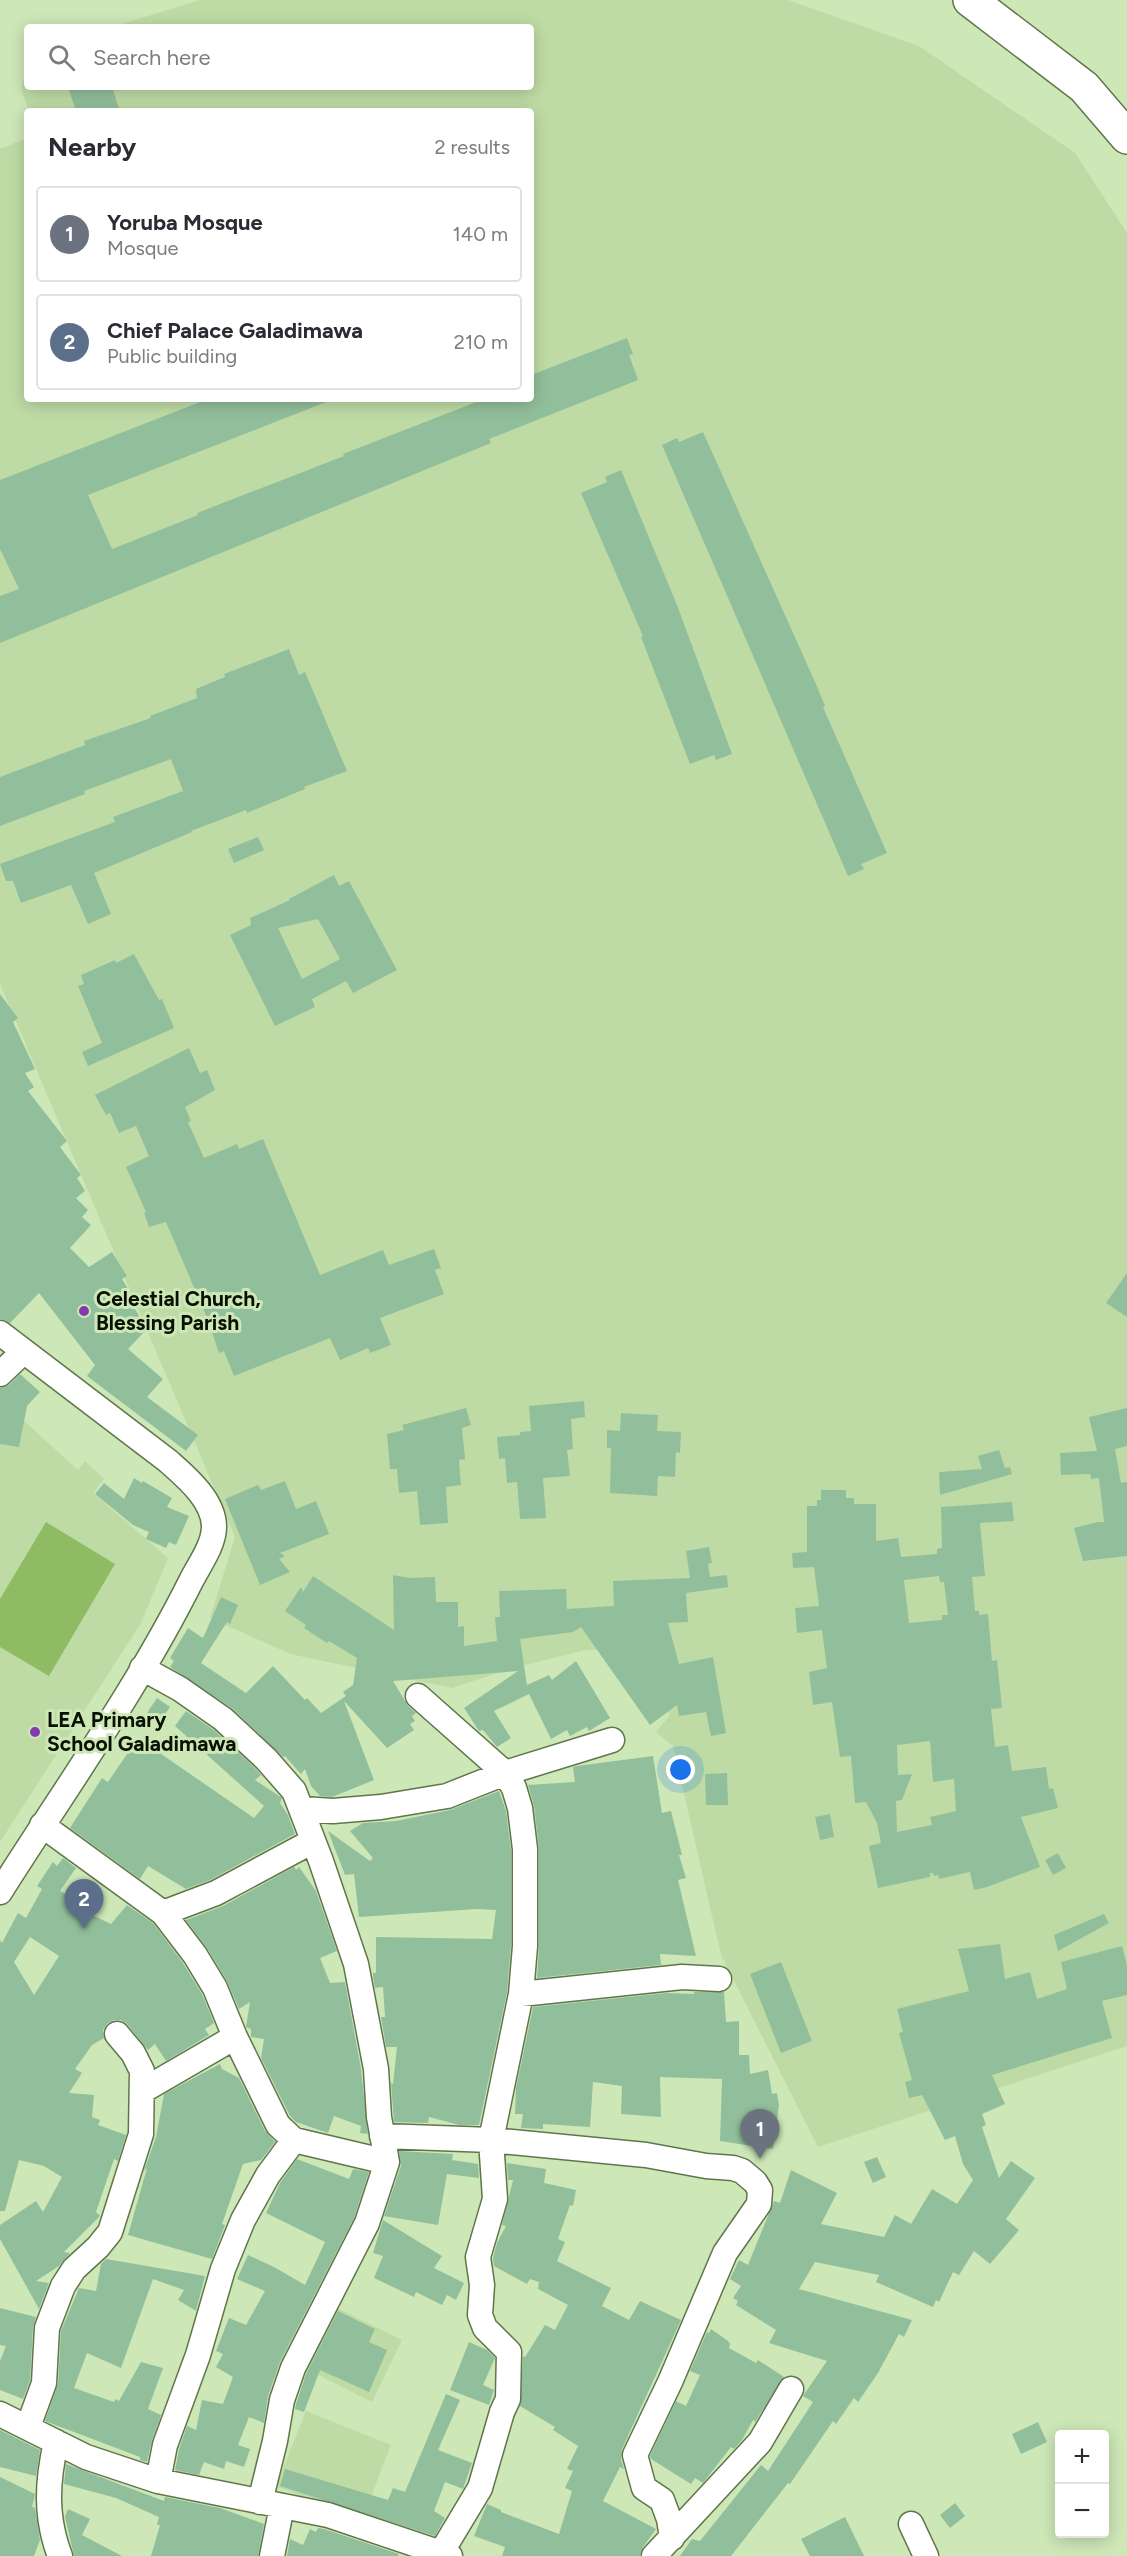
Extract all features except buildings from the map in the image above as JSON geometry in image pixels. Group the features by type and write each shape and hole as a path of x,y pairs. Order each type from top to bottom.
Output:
{"main road":[{"path":"970,0 1084,87 1127,137"}],"street":[{"path":"0,1333 168,1461 194,1486 206,1503 214,1526 210,1542 175,1613 0,1892"},
{"path":"0,1374 23,1352"},
{"path":"142,1668 180,1689 223,1719 267,1759 294,1791 356,1964 376,2069 381,2136 387,2162 367,2223 293,2368 282,2400 275,2441 271,2504 272,2556"},
{"path":"0,2414 94,2460 158,2481 328,2515 445,2555 480,2488 502,2412 508,2399 506,2385 508,2352 485,2328 480,2315 482,2285 478,2257 495,2199 491,2140 521,1994 527,1889 520,1808 514,1788 505,1773 418,1696"},
{"path":"302,1809 333,1811 381,1807 447,1796 505,1773 612,1740"},
{"path":"42,1825 163,1913 195,1955 215,1988 235,2037 278,2125 294,2140 387,2162"},
{"path":"163,1913 216,1893 313,1841"},
{"path":"521,1994 682,1977 719,1979"},
{"path":"28,2427 44,2383 47,2328 63,2286 74,2269 105,2240 120,2206 141,2134 142,2071 139,2063 117,2034"},
{"path":"142,2091 235,2037"},
{"path":"381,2136 491,2140 646,2155 706,2166 733,2168 748,2175 760,2190 759,2204 725,2253 670,2382 635,2455 644,2488 662,2500 669,2519 672,2538"},
{"path":"158,2481 165,2445 198,2355 223,2269 243,2220 268,2175 294,2140"},
{"path":"654,2556 760,2442 791,2389"},
{"path":"56,2442 48,2477 54,2540 60,2556"},
{"path":"911,2524 926,2556"}],"shaded area":[{"path":"200,0 788,0 919,46 1075,153 1127,233 1127,2046 818,2147 721,1955 673,1746 656,1732 670,1715 640,1659 608,1650 585,1650 509,1669 452,1688 290,1654 210,1618 235,1537 0,984 0,149 24,139 24,402 534,402 534,108 28,108 21,88 24,78 24,90 534,90 534,24 122,24"},
{"name":"LEA Primary School Galadimawa","path":"11,1409 78,1470 85,1461 104,1479 93,1493 168,1558 141,1623 0,1842 0,1434"},
{"path":"46,1522 115,1564 49,1676 0,1647 0,1599"},
{"path":"335,2307 402,2340 372,2402 305,2368"},
{"path":"306,2411 391,2445 362,2520 276,2486"}],"place":[{"name":"Celestial Church, Blessing Parish","path":"84,1311"},
{"name":"LEA Primary School Galadimawa","path":"35,1732"},
{"name":"Chief Palace Galadimawa","path":"84,1929"},
{"name":"Yoruba Mosque","path":"760,2159"}]}
